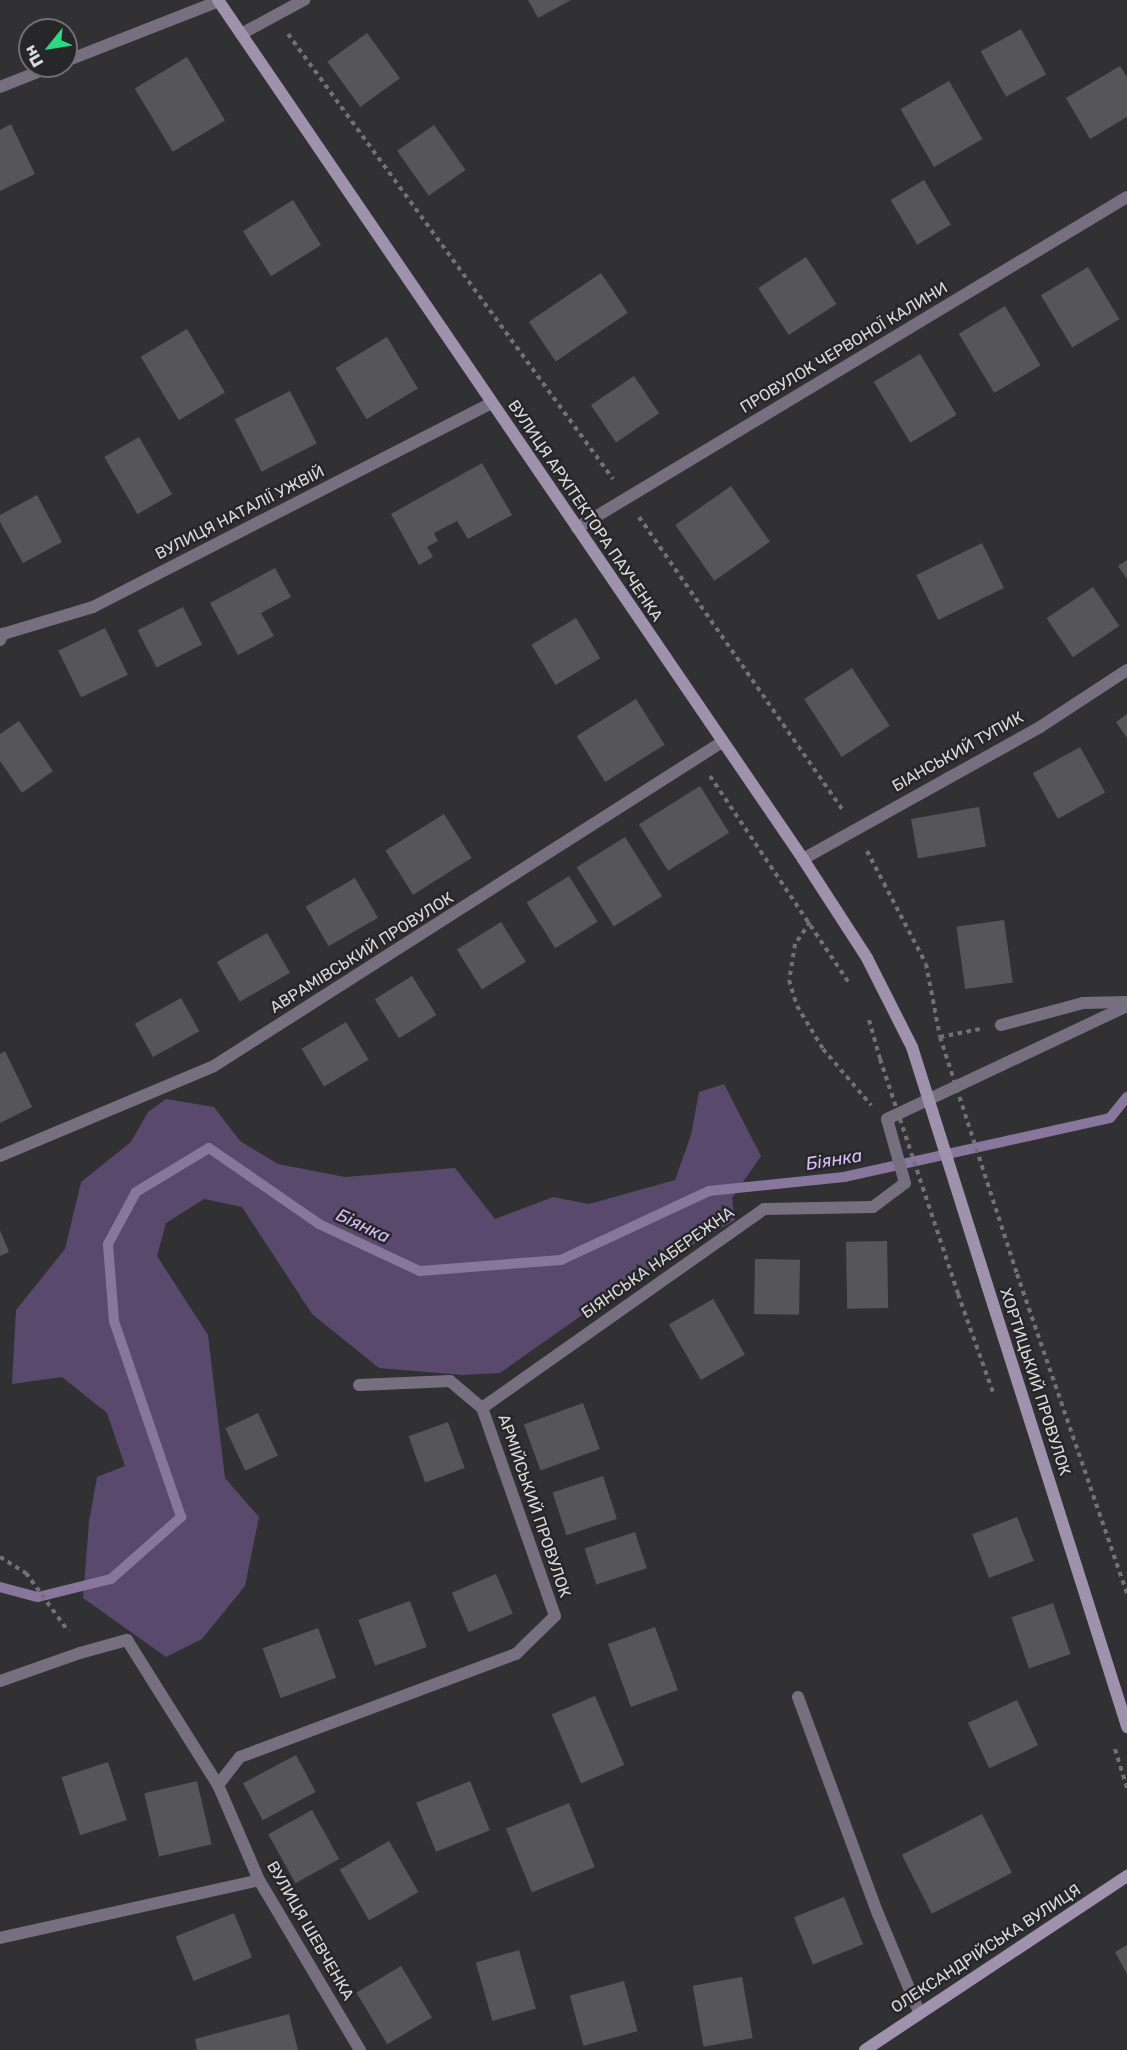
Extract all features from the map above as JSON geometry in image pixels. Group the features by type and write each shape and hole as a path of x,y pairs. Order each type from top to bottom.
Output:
{"street":[{"path":"241,34 304,0"},
{"path":"78,56 219,1"},
{"name":"ВУЛИЦЯ АРХІТЕКТОРА ПАУЧЕНКА","path":"219,1 802,859 867,958 912,1047"},
{"path":"0,87 23,78"},
{"name":"ПРОВУЛОК ЧЕРВОНОЇ КАЛИНИ","path":"577,528 1127,197"},
{"name":"ВУЛИЦЯ НАТАЛІЇ УЖВІЙ","path":"0,640 3,634 93,607 492,403"},
{"name":"БІАНСЬКИЙ ТУПИК","path":"802,859 1040,727 1127,670"},
{"name":"АВРАМІВСЬКИЙ ПРОВУЛОК","path":"0,1156 214,1066 722,742"},
{"path":"1001,1025 1083,1003 1127,1004"},
{"path":"887,1119 1127,1004"},
{"name":"ХОРТИЦЬКИЙ ПРОВУЛОК","path":"912,1047 1127,1726"},
{"name":"БІЯНСЬКА НАБЕРЕЖНА","path":"482,1407 764,1209 873,1207 905,1183 887,1119"},
{"name":"АРМІЙСЬКИЙ ПРОВУЛОК","path":"218,1785 240,1757 516,1654 555,1616 482,1407 450,1381 359,1385"},
{"name":"ВУЛИЦЯ ШЕВЧЕНКА","path":"0,1681 80,1653 127,1640 218,1785 259,1880 360,2050"},
{"path":"798,1697 878,1914 919,2012"},
{"name":"ОЛЕКСАНДРІЙСЬКА ВУЛИЦЯ","path":"864,2050 1127,1876"},
{"path":"0,1938 259,1880"}],"path":[{"path":"698,759 855,992"},
{"path":"810,922 795,944 789,980 797,1006 823,1049 860,1095 887,1119"},
{"path":"868,1018 958,1294"},
{"path":"1001,1025 940,1037 1017,1274 1127,1594"},
{"path":"0,1557 26,1573 61,1621"}],"shaded area":[{"path":"724,1084 761,1156 732,1198 735,1220 632,1280 500,1373 463,1375 379,1368 312,1314 242,1207 204,1199 166,1223 157,1256 208,1335 225,1478 259,1517 245,1586 202,1639 166,1657 83,1598 89,1522 97,1477 125,1466 107,1413 62,1377 12,1384 16,1310 65,1249 81,1182 131,1142 148,1112 166,1099 214,1107 240,1141 278,1164 345,1177 455,1168 495,1219 553,1197 589,1204 675,1180 691,1135 699,1092"}],"building":[{"path":"528,0 571,0 538,18"},
{"path":"1021,29 1046,74 1006,97 981,51"},
{"path":"367,33 400,78 360,107 327,62"},
{"path":"187,57 225,120 173,152 135,88"},
{"path":"1120,66 1127,77 1127,117 1090,139 1066,98"},
{"path":"949,81 982,139 934,167 901,109"},
{"path":"11,124 35,174 0,191 0,130"},
{"path":"434,125 466,170 429,196 397,151"},
{"path":"924,180 951,225 917,245 891,200"},
{"path":"293,200 321,245 271,276 243,231"},
{"path":"806,257 836,304 789,335 758,288"},
{"path":"1088,267 1119,319 1072,348 1041,295"},
{"path":"601,273 628,313 556,361 529,322"},
{"path":"1005,306 1041,365 994,393 959,334"},
{"path":"187,329 225,392 179,420 141,357"},
{"path":"387,337 418,388 366,419 336,368"},
{"path":"920,354 957,415 910,443 874,382"},
{"path":"634,376 659,413 616,442 591,405"},
{"path":"290,391 317,444 262,472 235,419"},
{"path":"139,437 172,494 137,514 104,457"},
{"path":"482,463 512,515 468,539 457,521 434,533 438,541 427,547 433,557 419,565 391,514"},
{"path":"731,486 770,542 714,581 675,525"},
{"path":"37,495 62,542 23,563 0,522 0,515"},
{"path":"982,543 1004,588 938,620 916,575"},
{"path":"1127,560 1127,579 1118,566"},
{"path":"275,568 291,597 261,613 274,636 238,655 210,603"},
{"path":"1093,587 1119,626 1073,657 1047,618"},
{"path":"183,607 202,644 157,668 138,630"},
{"path":"576,618 600,658 556,685 531,645"},
{"path":"105,628 128,675 81,698 58,651"},
{"path":"852,668 890,726 842,757 804,699"},
{"path":"636,699 665,745 605,782 577,736"},
{"path":"1127,714 1127,738 1116,722"},
{"path":"19,721 53,771 22,793 0,761 0,734"},
{"path":"1080,747 1105,792 1058,819 1033,773"},
{"path":"700,786 729,833 668,871 639,824"},
{"path":"979,807 986,846 918,858 911,819"},
{"path":"444,814 472,858 413,895 385,851"},
{"path":"625,837 662,896 614,927 577,867"},
{"path":"569,876 598,922 555,948 527,902"},
{"path":"355,878 378,918 329,946 306,906"},
{"path":"1004,920 1013,982 965,989 956,927"},
{"path":"501,922 526,962 482,989 457,950"},
{"path":"267,933 290,973 240,1002 217,962"},
{"path":"412,976 436,1015 399,1038 375,999"},
{"path":"181,998 199,1031 153,1057 135,1024"},
{"path":"346,1022 369,1060 324,1086 301,1049"},
{"path":"5,1051 32,1107 0,1123 0,1054"},
{"path":"0,1230 9,1252 0,1256"},
{"path":"887,1241 888,1308 847,1309 846,1242"},
{"path":"755,1259 800,1260 799,1315 754,1314"},
{"path":"713,1299 745,1354 701,1380 669,1324"},
{"path":"583,1403 600,1449 541,1471 524,1425"},
{"path":"258,1413 278,1456 245,1471 225,1428"},
{"path":"448,1422 465,1468 425,1482 409,1436"},
{"path":"603,1476 617,1519 566,1535 553,1492"},
{"path":"1017,1517 1034,1561 989,1578 972,1534"},
{"path":"635,1532 647,1568 596,1585 585,1548"},
{"path":"496,1574 513,1614 469,1632 452,1593"},
{"path":"410,1601 427,1647 375,1666 358,1620"},
{"path":"1053,1603 1071,1654 1029,1668 1011,1617"},
{"path":"655,1627 678,1690 631,1707 608,1644"},
{"path":"318,1628 336,1678 281,1698 263,1648"},
{"path":"595,1696 624,1765 581,1783 552,1714"},
{"path":"1017,1700 1038,1745 989,1768 968,1723"},
{"path":"296,1755 316,1792 263,1820 243,1783"},
{"path":"108,1762 127,1820 80,1835 61,1777"},
{"path":"197,1781 212,1844 159,1856 144,1793"},
{"path":"470,1781 490,1830 436,1852 416,1803"},
{"path":"569,1803 595,1867 532,1892 506,1828"},
{"path":"312,1810 339,1859 295,1883 268,1834"},
{"path":"982,1814 1012,1873 932,1914 902,1855"},
{"path":"389,1841 418,1892 369,1921 340,1870"},
{"path":"844,1897 863,1944 813,1965 794,1917"},
{"path":"234,1913 252,1958 194,1981 176,1937"},
{"path":"1127,1945 1127,1974 1115,1952"},
{"path":"519,1950 536,2009 493,2021 476,1962"},
{"path":"401,1966 432,2017 387,2044 356,1993"},
{"path":"742,1977 753,2038 704,2047 693,1986"},
{"path":"624,1981 637,2031 583,2046 570,1995"},
{"path":"289,2014 298,2050 197,2050 195,2039"}],"waterway":[{"name":"Біянка","path":"0,1587 38,1597 111,1579 181,1517 114,1321 108,1244 136,1192 209,1148 319,1224 420,1271 561,1260 709,1191 844,1177 1110,1118 1127,1097"}]}
